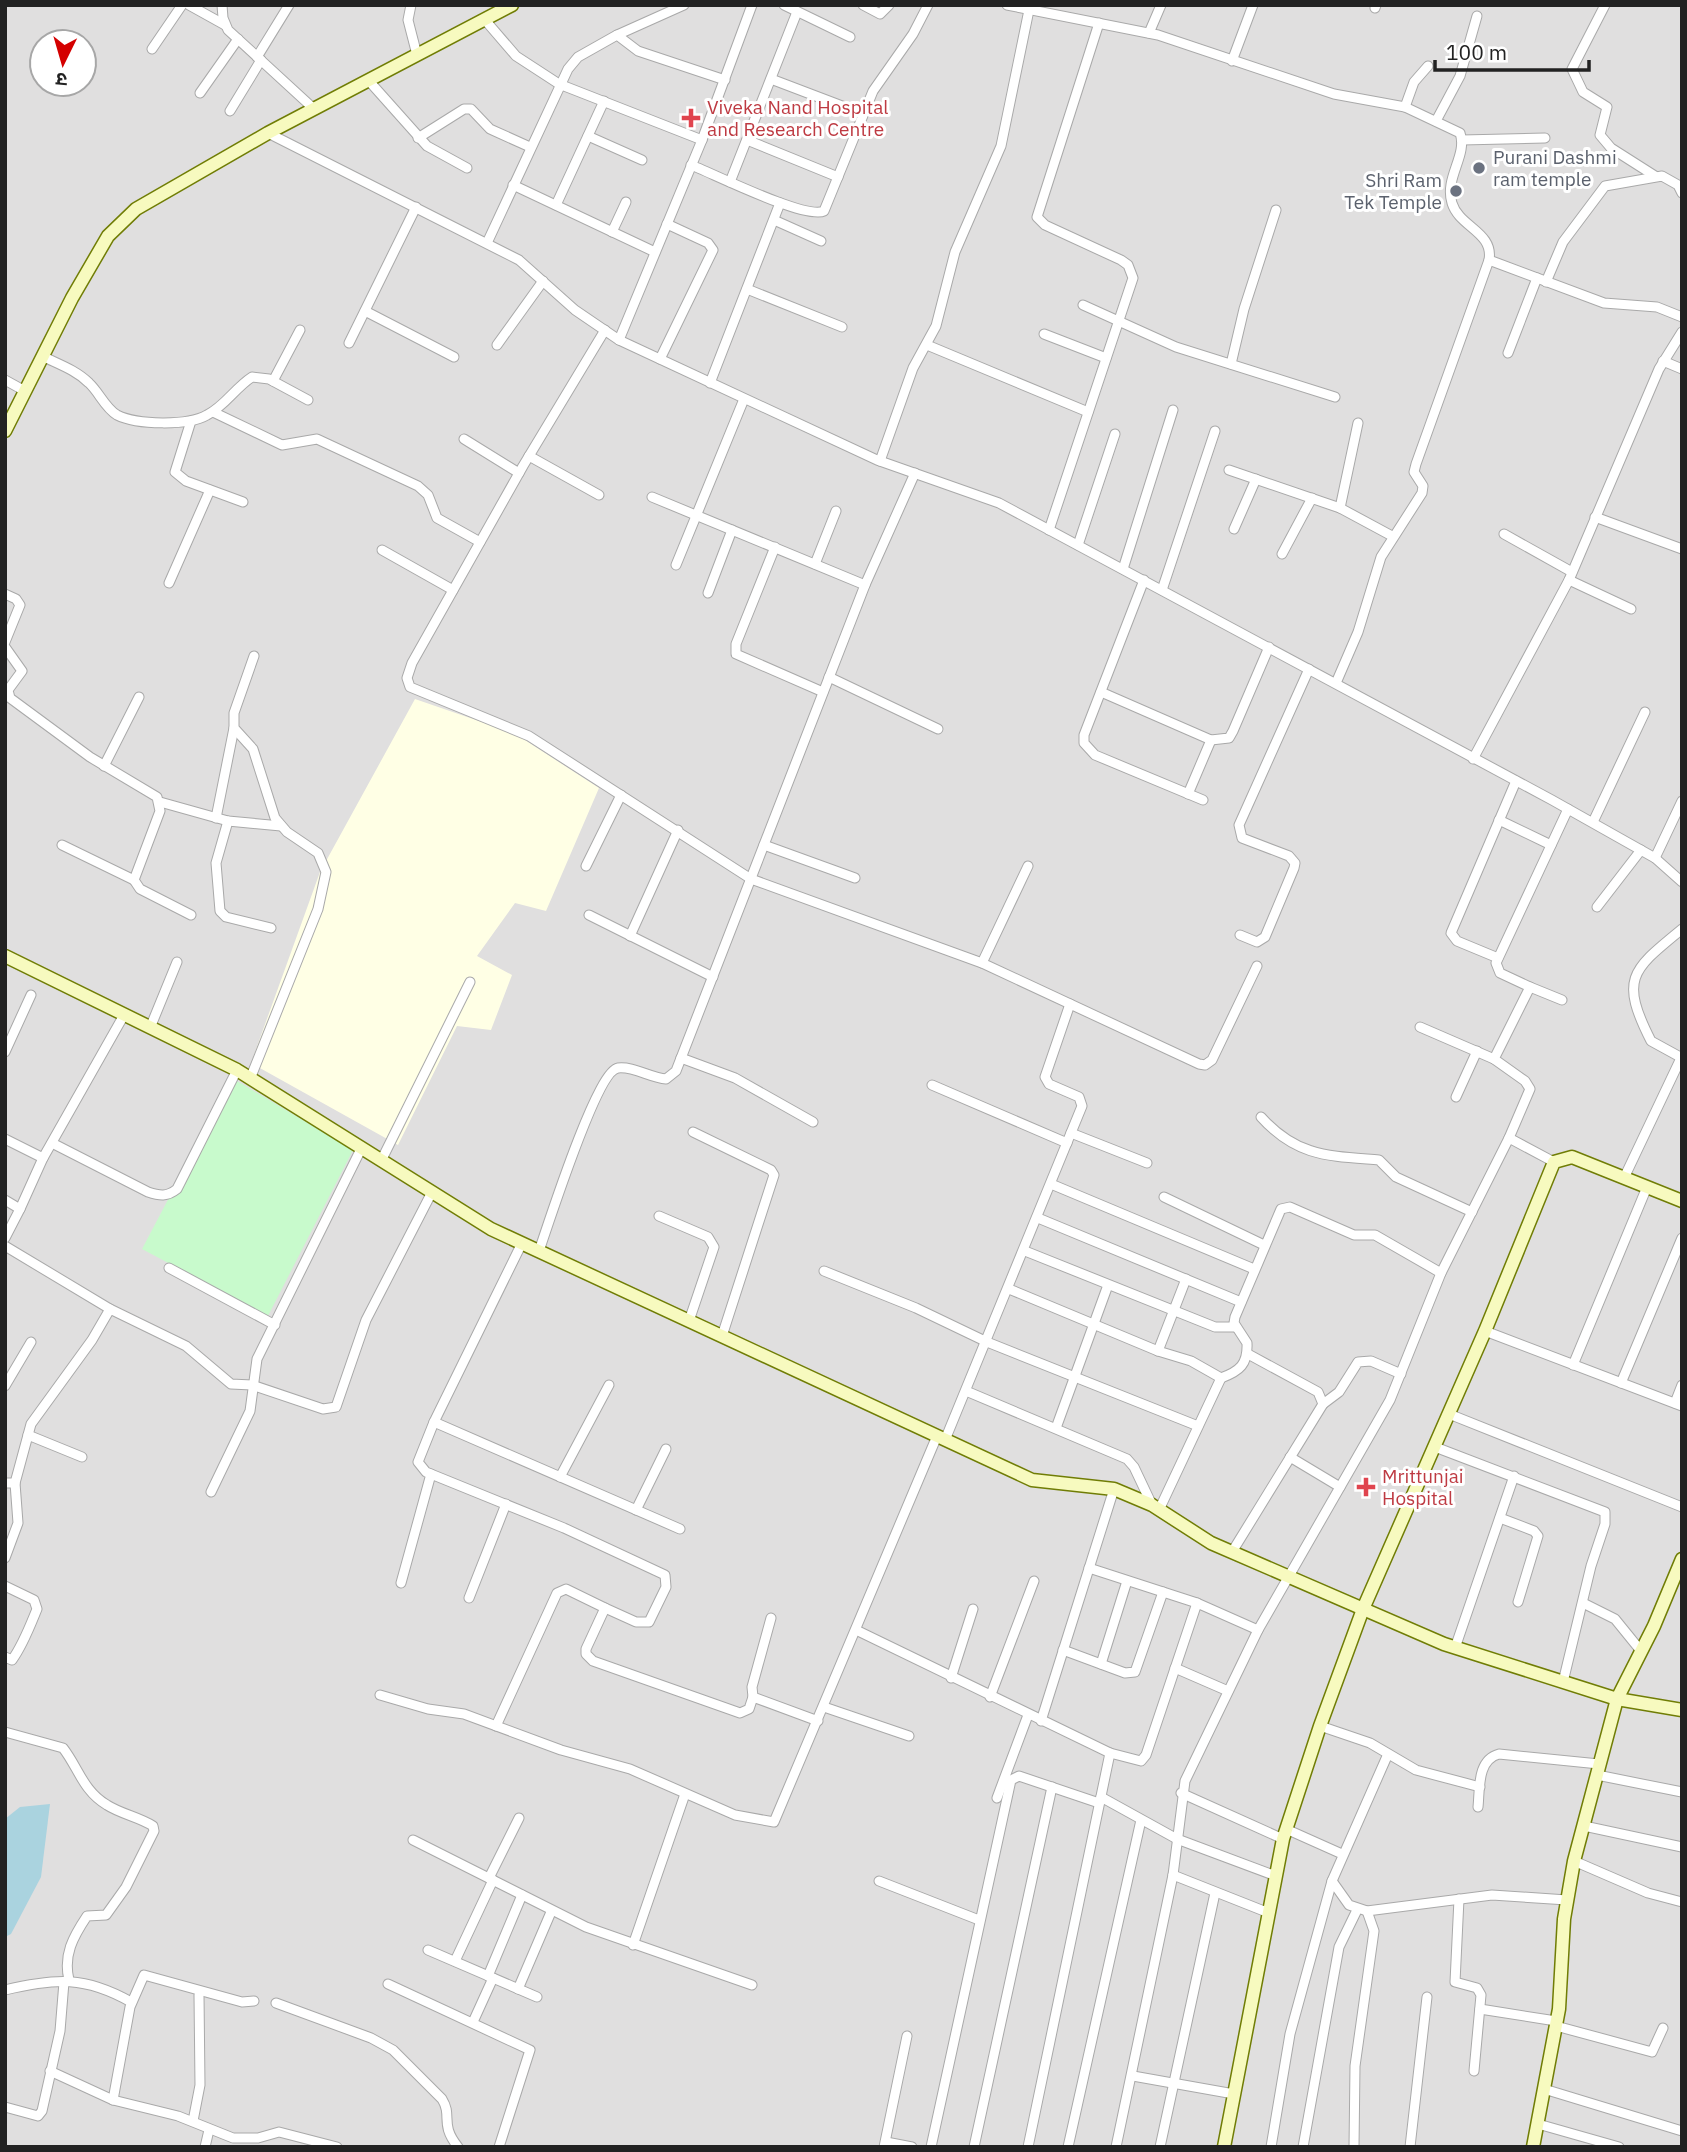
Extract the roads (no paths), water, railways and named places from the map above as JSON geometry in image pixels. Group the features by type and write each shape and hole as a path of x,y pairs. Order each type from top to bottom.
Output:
{"street":[{"path":"152,49 182,5"},
{"path":"189,5 225,25 314,109"},
{"path":"222,5 225,25"},
{"path":"230,111 289,5"},
{"path":"411,5 408,20 417,55"},
{"path":"5,431 108,236 136,209 268,133 512,5"},
{"path":"487,243 572,62 617,35 684,5"},
{"path":"619,340 702,140 752,5"},
{"path":"784,5 850,37"},
{"path":"863,5 880,14 889,5"},
{"path":"691,165 780,203 819,213 827,205 873,90 913,34 928,5"},
{"path":"1007,5 1149,33 1334,93 1405,107 1453,128 1462,139"},
{"path":"1149,33 1161,5"},
{"path":"1231,61 1253,5"},
{"path":"1605,5 1572,69 1583,92 1607,107 1600,135 1611,148 1656,176 1670,180 1682,193"},
{"path":"880,461 910,375 927,345 948,287 952,259 1001,146 1029,10"},
{"path":"730,182 797,12"},
{"path":"1436,121 1460,76 1477,16"},
{"path":"485,20 516,56 559,85 702,140"},
{"path":"1049,530 1133,278 1129,265 1045,225 1040,221 1037,211 1099,23"},
{"path":"617,35 638,51 725,80"},
{"path":"200,93 238,40"},
{"path":"1405,107 1414,82 1428,66"},
{"path":"771,79 863,114"},
{"path":"369,81 418,138 432,150 467,168"},
{"path":"556,205 604,102"},
{"path":"418,138 464,109 471,109 490,129 530,147"},
{"path":"268,133 519,260 575,310 619,340 880,461 999,503 1593,822 1655,858 1682,883"},
{"path":"588,136 642,160"},
{"path":"1462,139 1545,138"},
{"path":"1336,683 1362,618 1376,570 1392,537 1422,492 1423,486 1414,472 1416,464 1489,260 1489,246 1485,239 1462,220 1450,200 1451,176 1462,139"},
{"path":"747,140 838,177"},
{"path":"1508,353 1541,280 1563,242 1601,190 1611,184 1656,176"},
{"path":"513,185 655,253"},
{"path":"612,232 626,202"},
{"path":"710,383 780,203"},
{"path":"349,343 415,207"},
{"path":"1231,364 1244,309 1276,210"},
{"path":"774,219 821,241"},
{"path":"660,359 713,250 709,243 667,224"},
{"path":"1489,260 1614,306 1657,307 1682,317"},
{"path":"497,345 543,281"},
{"path":"747,289 842,327"},
{"path":"1083,305 1176,347 1335,397"},
{"path":"365,311 454,357"},
{"path":"273,381 300,330"},
{"path":"605,330 519,473 408,672 410,687 529,736 751,879 982,963 1205,1065 1212,1060 1257,966"},
{"path":"1473,759 1570,576 1663,361 1682,332"},
{"path":"1044,334 1107,358"},
{"path":"927,345 1088,412"},
{"path":"43,356 84,378 115,414 146,421 191,421 213,412 252,377 273,381 307,400"},
{"path":"1663,361 1682,369"},
{"path":"5,380 25,391"},
{"path":"676,565 744,399"},
{"path":"1123,569 1173,410"},
{"path":"213,412 282,445 317,439 418,486 428,495 437,518 480,542"},
{"path":"191,421 175,472 179,477 243,502"},
{"path":"1340,508 1358,424"},
{"path":"1162,590 1215,431"},
{"path":"1078,545 1115,433"},
{"path":"464,439 519,473"},
{"path":"529,456 599,495"},
{"path":"1229,470 1340,508 1392,537"},
{"path":"539,1251 583,1128 608,1073 620,1067 666,1079 676,1071 865,585 915,473"},
{"path":"1234,529 1256,479"},
{"path":"169,583 210,490"},
{"path":"652,497 865,585"},
{"path":"1282,554 1312,498"},
{"path":"815,564 836,512"},
{"path":"1595,517 1682,549"},
{"path":"708,593 732,530"},
{"path":"1504,534 1570,576 1631,609"},
{"path":"775,547 736,644 736,654 823,692"},
{"path":"382,550 453,590"},
{"path":"1143,580 1084,735 1088,750 1203,800"},
{"path":"5,594 16,599 20,605 5,644 22,671 7,689 10,698 104,766 153,793 160,802 228,821 281,826"},
{"path":"1101,692 1211,740 1229,738 1269,647"},
{"path":"216,818 234,728 234,713 254,656"},
{"path":"1240,935 1257,942 1265,937 1294,868 1295,863 1289,856 1242,838 1239,825 1309,669"},
{"path":"830,677 938,729"},
{"path":"104,766 139,697"},
{"path":"1593,822 1645,712"},
{"path":"234,728 253,750 275,818 281,826 318,853 326,872 325,885 250,1079"},
{"path":"1188,794 1211,740"},
{"path":"1498,958 1457,941 1451,933 1516,781"},
{"path":"586,866 621,795"},
{"path":"134,880 160,811 160,802"},
{"path":"1655,858 1682,802"},
{"path":"1562,1000 1500,973 1496,963 1568,809"},
{"path":"1499,820 1551,845"},
{"path":"228,821 216,863 220,911 226,917 271,928"},
{"path":"630,936 678,830"},
{"path":"62,845 134,880 140,889 191,915"},
{"path":"764,845 855,878"},
{"path":"1597,908 1641,850"},
{"path":"982,963 1028,866"},
{"path":"589,915 713,977"},
{"path":"1624,1178 1681,1058 1651,1041 1632,992 1633,981 1643,961 1682,929"},
{"path":"5,956 237,1070 491,1228 1031,1480 1114,1489 1155,1508 1211,1543 1455,1648 1617,1699 1682,1710"},
{"path":"150,1028 177,962"},
{"path":"382,1159 470,982"},
{"path":"1494,1059 1530,987"},
{"path":"5,1052 31,995"},
{"path":"380,1695 428,1709 457,1712 561,1750 630,1769 735,1815 774,1822 941,1438 966,1391 1071,1133 1082,1101 1079,1097 1049,1084 1045,1077 1070,1004"},
{"path":"5,1238 43,1158 124,1015"},
{"path":"1116,2147 1173,1875 1181,1793 1191,1766 1258,1630 1390,1400 1441,1273 1509,1138 1530,1089 1525,1081 1494,1059 1420,1027"},
{"path":"1456,1097 1477,1051"},
{"path":"681,1058 735,1078 813,1122"},
{"path":"52,1143 148,1192 160,1196 169,1195 177,1189 237,1070"},
{"path":"932,1085 1067,1143"},
{"path":"1261,1117 1276,1134 1303,1149 1318,1154 1379,1160 1396,1177 1472,1212"},
{"path":"693,1132 771,1170 774,1175 722,1336"},
{"path":"1071,1133 1147,1163"},
{"path":"1509,1138 1554,1162 1572,1157 1682,1201"},
{"path":"5,1139 43,1158"},
{"path":"211,1492 250,1411 257,1359 362,1147"},
{"path":"1224,2147 1284,1834 1320,1726 1363,1609 1485,1331 1554,1162"},
{"path":"1051,1184 1254,1269"},
{"path":"1573,1365 1647,1187"},
{"path":"5,1246 110,1310 186,1346 226,1382 252,1385 323,1409 336,1407 366,1320 432,1192"},
{"path":"1164,1197 1264,1245"},
{"path":"5,1200 20,1209"},
{"path":"1236,1327 1235,1317 1281,1209 1290,1207 1354,1236 1374,1235 1441,1273"},
{"path":"659,1216 708,1237 714,1247 690,1321"},
{"path":"1038,1218 1241,1302"},
{"path":"1621,1383 1682,1238"},
{"path":"496,1726 557,1593 570,1590 636,1622 649,1622 666,1587 665,1575 506,1504 431,1474 418,1462 434,1422 522,1243"},
{"path":"1025,1251 1215,1327 1236,1327 1245,1335 1248,1354 1241,1368 1221,1378 1155,1508"},
{"path":"169,1268 275,1325"},
{"path":"824,1271 916,1308 986,1342 1198,1426"},
{"path":"1158,1351 1186,1279"},
{"path":"1056,1428 1108,1284"},
{"path":"1009,1289 1158,1351 1203,1366 1221,1378"},
{"path":"5,1558 18,1523 10,1483 31,1424 92,1340 110,1310"},
{"path":"1485,1331 1678,1404 1682,1385"},
{"path":"5,1386 31,1342"},
{"path":"1248,1354 1318,1392 1323,1405"},
{"path":"1233,1552 1323,1405 1339,1391 1358,1362 1371,1361 1401,1374"},
{"path":"560,1477 609,1385"},
{"path":"966,1391 1127,1459 1134,1467 1155,1508"},
{"path":"1449,1414 1682,1507"},
{"path":"434,1422 680,1529"},
{"path":"27,1436 82,1457"},
{"path":"1434,1447 1605,1512 1605,1524 1591,1566 1563,1682"},
{"path":"636,1510 666,1449"},
{"path":"1290,1457 1340,1487"},
{"path":"401,1583 431,1474"},
{"path":"1455,1648 1514,1476"},
{"path":"1041,1721 1114,1489"},
{"path":"469,1598 506,1504"},
{"path":"1500,1518 1534,1531 1538,1536 1518,1602"},
{"path":"1533,2147 1556,2024 1567,1900 1574,1861 1617,1699 1682,1559"},
{"path":"1089,1568 1197,1603 1258,1630"},
{"path":"990,1697 1034,1581"},
{"path":"1101,1664 1128,1581"},
{"path":"5,1586 34,1600 37,1609 24,1634 21,1647 12,1660 5,1657"},
{"path":"1063,1650 1125,1673 1135,1672 1163,1592"},
{"path":"856,1630 1028,1715 1110,1753 1137,1761 1144,1759 1197,1603"},
{"path":"1583,1603 1615,1619 1641,1651"},
{"path":"605,1608 586,1649 588,1658 740,1713 749,1709 753,1697 752,1687 771,1618"},
{"path":"951,1678 972,1609"},
{"path":"1175,1668 1228,1691"},
{"path":"753,1697 818,1721"},
{"path":"824,1707 909,1736"},
{"path":"931,2147 1010,1775 1028,1715"},
{"path":"1320,1726 1370,1743 1416,1770 1480,1787"},
{"path":"5,1731 63,1748 73,1769 106,1805 153,1826 152,1840 126,1887 106,1915 87,1916 76,1933 67,1955 69,1980"},
{"path":"1028,2147 1110,1753"},
{"path":"1271,2147 1290,2035 1332,1881 1388,1754"},
{"path":"1478,1807 1486,1759 1499,1754 1598,1770 1682,1792"},
{"path":"1010,1775 1100,1800 1177,1839 1276,1876"},
{"path":"997,1798 1010,1775"},
{"path":"974,2147 1052,1787"},
{"path":"1181,1793 1342,1854"},
{"path":"633,1945 685,1794"},
{"path":"455,1961 519,1818"},
{"path":"1068,2147 1141,1820"},
{"path":"1584,1826 1682,1847"},
{"path":"413,1840 551,1912 633,1945 752,1985"},
{"path":"1574,1861 1648,1893 1682,1902"},
{"path":"1173,1875 1269,1913"},
{"path":"879,1881 979,1920"},
{"path":"1332,1881 1349,1905 1362,1911 1492,1895 1567,1900"},
{"path":"1160,2147 1215,1893"},
{"path":"473,2022 522,1895"},
{"path":"1460,1899 1455,1979 1457,1984 1480,1991 1474,2071"},
{"path":"1303,2147 1339,1947 1362,1911"},
{"path":"1354,2147 1355,2066 1374,1931 1362,1911"},
{"path":"518,1989 551,1912"},
{"path":"428,1950 537,1997"},
{"path":"113,2100 131,2002 144,1975 242,2002 254,2001"},
{"path":"5,2107 38,2116 44,2106 60,2031 64,1982 69,1980"},
{"path":"5,1990 69,1980 110,1990 131,2002"},
{"path":"388,1984 530,2050 499,2147"},
{"path":"193,2121 200,2085 199,1995"},
{"path":"1410,2147 1427,1997"},
{"path":"276,2003 371,2038 393,2050 446,2104 446,2130 458,2147"},
{"path":"1480,2009 1556,2024 1652,2052 1663,2028"},
{"path":"907,2036 885,2144 912,2147"},
{"path":"50,2071 113,2100 193,2121 209,2130 246,2139 285,2133 337,2147"},
{"path":"1133,2076 1234,2094"},
{"path":"1544,2090 1682,2131"},
{"path":"1538,2124 1619,2147"},
{"path":"205,2147 209,2130"}],"water":[{"path":"50,1804 41,1877 11,1934 5,1937 5,1819 20,1807"}],"place":[{"name":"Viveka Nand Hospital and Research Centre","path":"691,118"},
{"name":"Purani Dashmi ram temple","path":"1479,168"},
{"name":"Shri Ram Tek Temple","path":"1456,191"},
{"name":"Mrittunjai Hospital","path":"1366,1487"}]}
